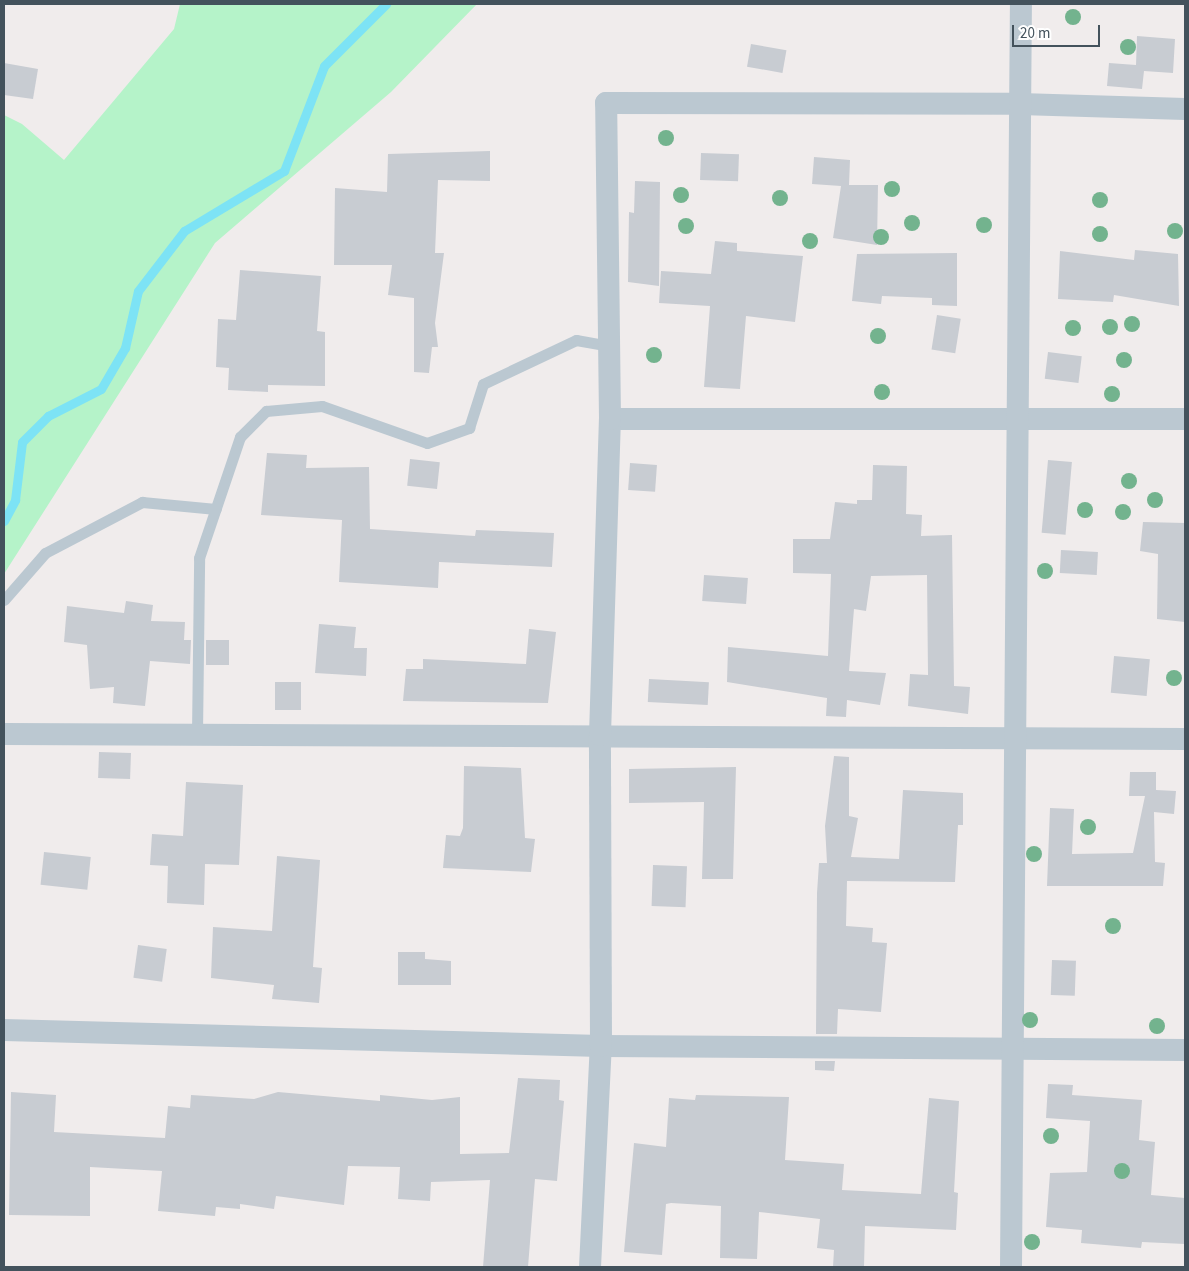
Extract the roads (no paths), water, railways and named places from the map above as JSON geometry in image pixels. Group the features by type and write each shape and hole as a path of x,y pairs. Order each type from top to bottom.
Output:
{"street":[{"path":"1011,1267 1021,4"},
{"path":"590,1267 601,1046 600,735 610,419 606,103 1020,104 1185,109"},
{"path":"610,419 1185,419"},
{"path":"4,734 600,735 1185,739"},
{"path":"4,1030 601,1046 1014,1046 1185,1050"}],"lane":[{"path":"196,734 199,558 240,437 266,411 322,406 427,443 469,428 483,384 576,340 610,346"},
{"path":"4,600 45,553 142,502 216,509"}],"waterway":[{"path":"4,521 15,500 22,442 48,416 101,389 125,348 138,291 184,231 284,171 324,66 386,4"}]}
